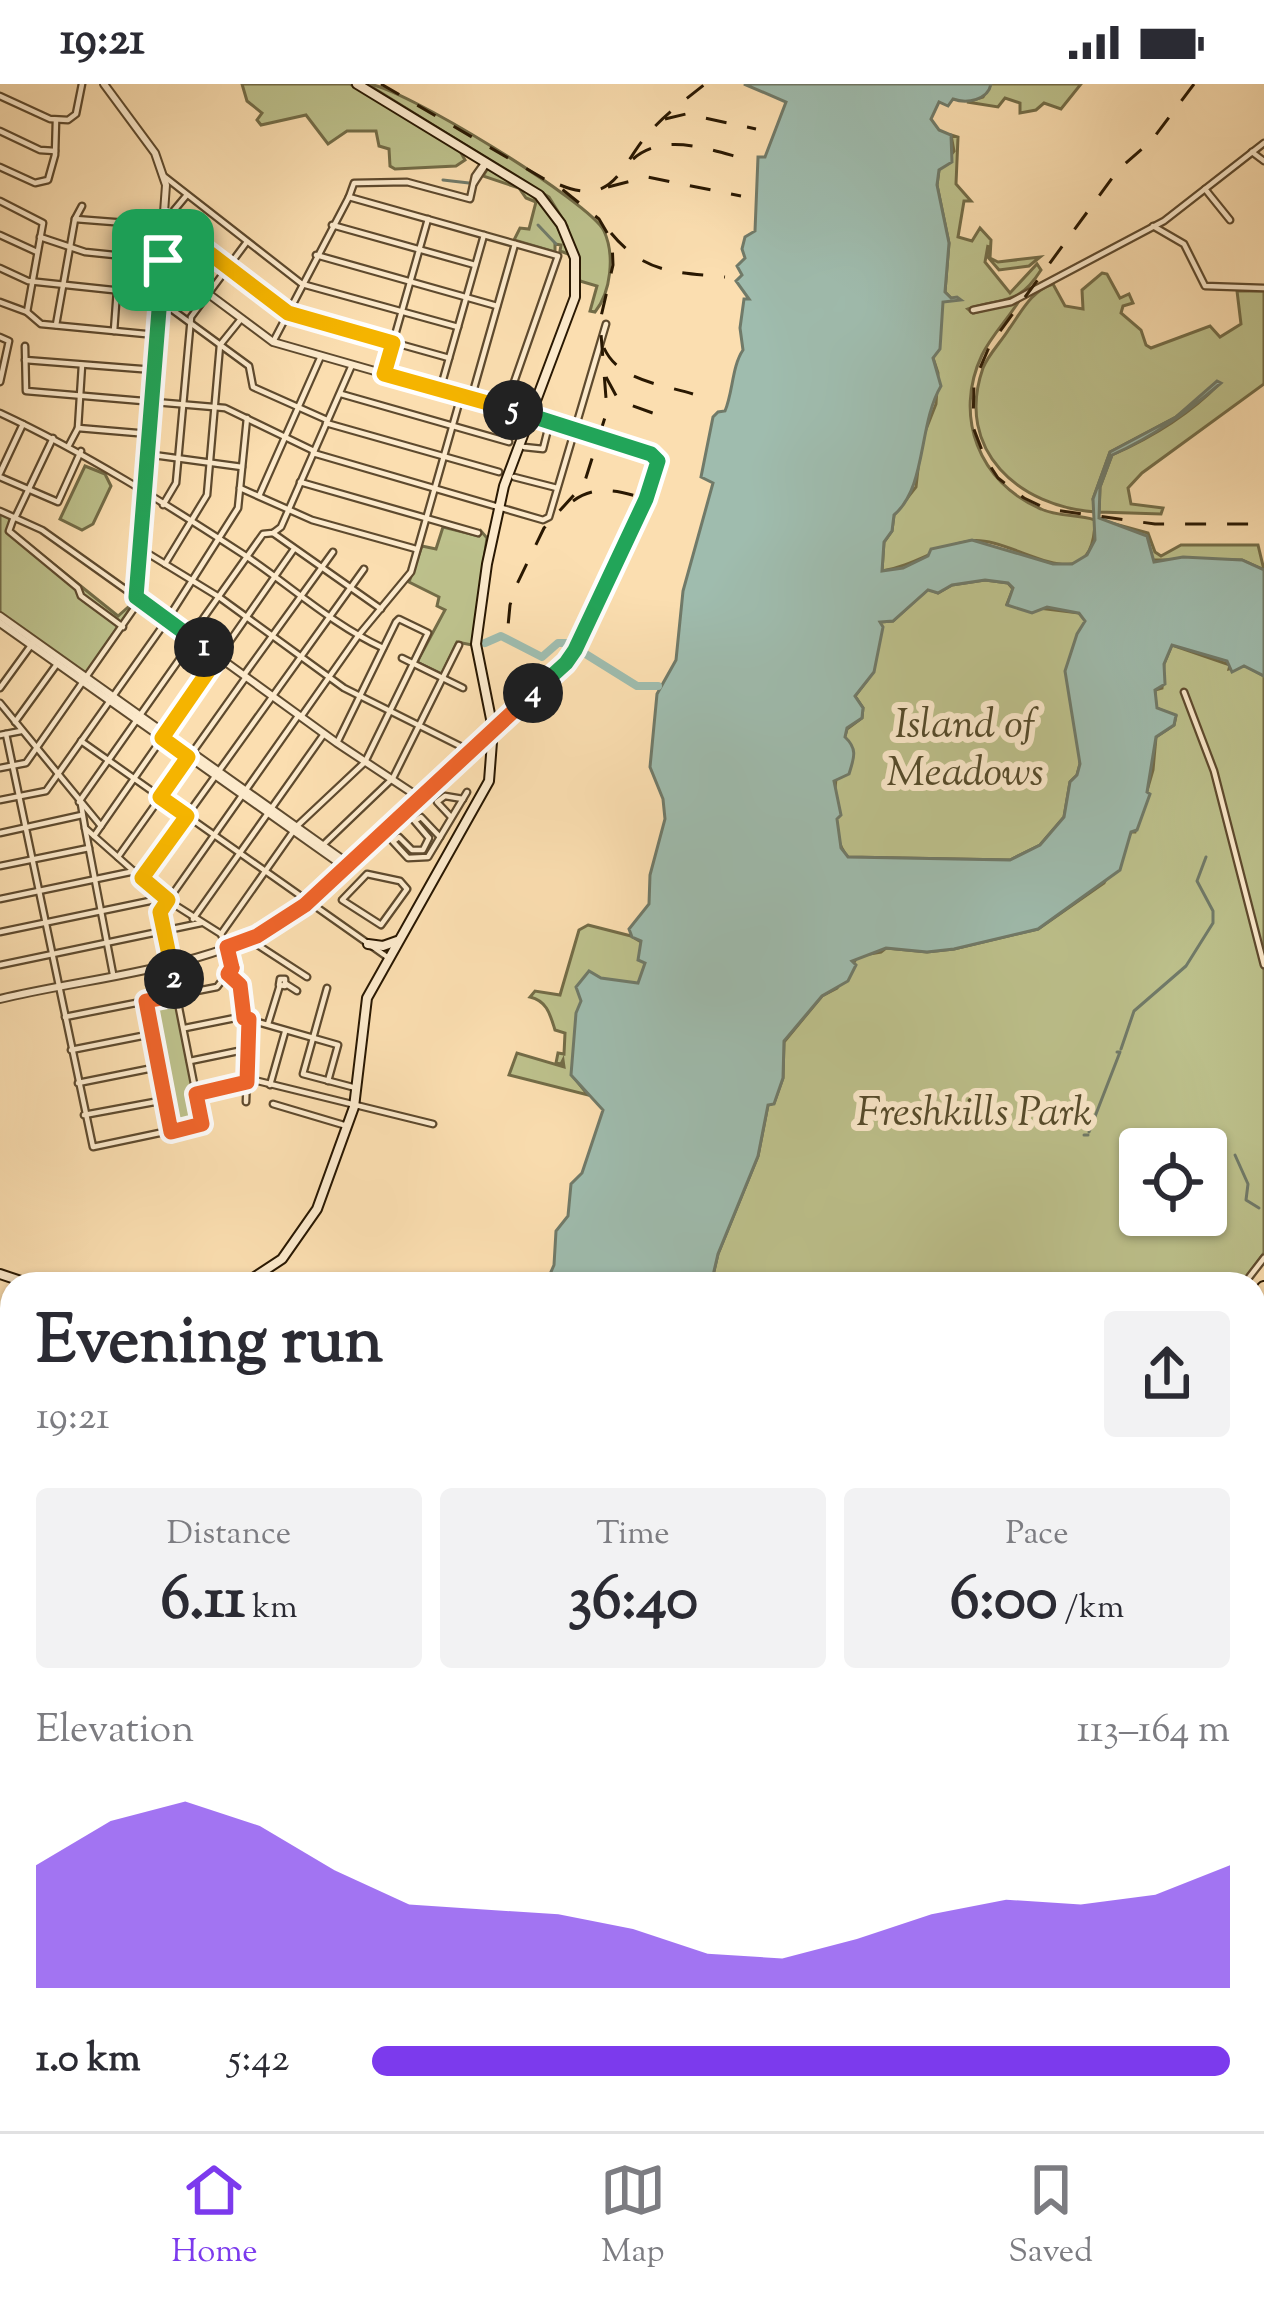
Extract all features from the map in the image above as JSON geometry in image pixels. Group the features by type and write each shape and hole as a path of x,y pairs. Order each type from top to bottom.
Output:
{"main road":[{"path":"262,1272 282,1259 304,1233 325,1190 354,1107 366,1003 489,782 494,729 476,644 498,506 571,314 575,258 560,224 538,195 357,84"},
{"path":"368,944 387,946 403,936"}],"street":[{"path":"0,96 56,120 75,116 82,84"},
{"path":"0,768 26,763 138,599 165,177 155,153 104,84"},
{"path":"0,167 44,183 51,176 56,151 56,120"},
{"path":"0,131 40,150 56,151"},
{"path":"973,310 1011,302 1153,226 1264,143"},
{"path":"1252,152 1264,160"},
{"path":"273,342 354,183 407,182 470,199 487,161"},
{"path":"165,177 302,284 458,327"},
{"path":"1205,190 1230,220"},
{"path":"165,223 186,196"},
{"path":"348,196 558,256 505,408"},
{"path":"0,201 42,222 27,312"},
{"path":"56,325 75,219 82,206"},
{"path":"75,219 165,223 288,313 449,358"},
{"path":"384,374 428,219"},
{"path":"332,225 476,265"},
{"path":"1153,226 1184,244 1208,288 1264,288"},
{"path":"0,235 37,251"},
{"path":"440,390 484,235"},
{"path":"0,996 171,963 227,947 250,940 309,902 566,663 646,499 658,461 651,454 573,428 273,342 163,260 70,248 40,237"},
{"path":"164,506 176,484 190,322 246,242"},
{"path":"21,731 3,734 93,1147 202,1124 160,912 163,899 358,636 406,580 515,244"},
{"path":"316,255 497,306"},
{"path":"0,268 32,280 159,297 249,366 253,388 327,421 499,472"},
{"path":"114,331 117,290"},
{"path":"0,302 27,312 36,322 156,335"},
{"path":"165,564 207,495 220,345 241,319"},
{"path":"25,346 23,390 214,406 313,452 545,519 606,324"},
{"path":"0,337 9,341 0,382"},
{"path":"259,496 321,356"},
{"path":"25,360 154,370"},
{"path":"69,446 78,428 82,364"},
{"path":"273,533 288,510 352,365"},
{"path":"339,393 508,442"},
{"path":"0,413 81,452 383,648"},
{"path":"0,800 46,790 167,620 239,501 247,418"},
{"path":"524,447 543,449 550,421"},
{"path":"23,424 0,475 28,490 55,502 81,452"},
{"path":"78,428 149,434"},
{"path":"52,438 9,531 123,627"},
{"path":"146,454 242,467"},
{"path":"514,477 557,488"},
{"path":"300,482 478,533"},
{"path":"240,488 288,510 418,550"},
{"path":"0,511 42,530 420,798"},
{"path":"113,974 80,803 263,534 273,533 381,609"},
{"path":"139,548 219,596 328,677 470,751"},
{"path":"94,836 294,549"},
{"path":"118,857 333,552"},
{"path":"142,878 364,569"},
{"path":"221,934 295,829 365,762 428,634 398,620 337,743"},
{"path":"3,624 348,866 360,879"},
{"path":"0,688 33,643"},
{"path":"321,847 391,781 459,645"},
{"path":"402,658 463,688"},
{"path":"15,722 59,662"},
{"path":"1184,692 1215,777 1264,965"},
{"path":"0,703 101,826"},
{"path":"193,919 324,734"},
{"path":"81,741 390,959"},
{"path":"384,832 408,858 426,858 454,816 465,796 442,797 454,816"},
{"path":"393,842 399,837 412,850 423,850 429,838 406,812"},
{"path":"0,833 83,815"},
{"path":"415,821 421,817 440,837"},
{"path":"64,1017 217,987 233,962 221,934 163,899 86,828"},
{"path":"0,866 89,848"},
{"path":"0,899 135,872"},
{"path":"367,874 400,881 407,889 385,923 376,923 342,900 360,879 367,874"},
{"path":"0,932 163,899"},
{"path":"0,965 201,923"},
{"path":"250,940 308,977"},
{"path":"228,974 240,985 247,1018 246,1102"},
{"path":"268,1024 283,985 297,991"},
{"path":"327,988 303,1074 356,1088"},
{"path":"146,1001 171,1132"},
{"path":"184,1028 247,1018 338,1045 328,1081"},
{"path":"270,1084 286,1030"},
{"path":"71,1050 152,1034"},
{"path":"190,1061 248,1049"},
{"path":"78,1083 158,1067"},
{"path":"196,1094 247,1082 270,1084 434,1124"},
{"path":"84,1115 165,1100"},
{"path":"273,1104 347,1126"}],"green space":[{"path":"242,84 350,84 460,151 465,160 456,166 395,169 390,166 389,149 379,146 376,131 347,131 328,144 306,115 261,125 257,120 262,113 247,101"},
{"path":"367,84 452,123 532,172 592,217 604,231 610,262 605,294 595,312 590,311 597,286 580,281 567,226 549,197"},
{"path":"991,84 1081,84 1061,109 1044,103 1020,113 1020,103 1005,98 998,107 967,102 983,97"},
{"path":"951,135 958,137 956,184 971,201 964,201 958,237 972,241 980,228 991,240 990,258 998,262 1040,257 1029,266 999,270 987,256 988,245 985,262 1010,293 1037,264 1041,270 1018,295 968,309 973,313 1019,301 986,348 974,378 970,401 977,445 987,465 1019,497 1047,512 1095,520 1091,546 1081,560 1048,562 988,542 970,541 882,571 884,542 892,531 894,515 916,487 921,442 936,404 938,373 933,358 943,301 958,298 945,292 949,243 937,185 939,170 954,151"},
{"path":"488,168 515,184 548,212 568,254 560,251 561,245 555,244 555,252 514,240 520,228 529,229 536,202 519,188 483,176"},
{"path":"1102,273 1120,298 1129,294 1133,303 1123,306 1121,313 1141,330 1151,348 1210,326 1220,337 1241,324 1237,291 1264,291 1264,384 1128,488 1131,504 1163,508 1161,514 1099,512 1100,487 1112,455 1170,424 1220,383 1176,417 1110,452 1093,499 1096,512 1068,508 1019,486 986,449 978,425 976,398 983,368 1028,302 1053,284 1065,306 1083,309 1082,290"},
{"path":"85,466 105,474 111,486 93,524 82,530 60,519"},
{"path":"0,510 16,517 11,530 118,616 135,601 86,675 0,613"},
{"path":"1104,521 1148,533 1161,556 1181,545 1258,545 1264,570 1242,560 1139,560"},
{"path":"443,527 479,536 481,531 487,538 472,645 457,642 442,674 417,662 445,610 437,606 439,597 409,582 422,546 436,549"},
{"name":"Island of Meadows","path":"985,580 1008,583 1013,589 1007,604 1079,613 1086,621 1071,656 1070,691 1080,764 1070,782 1064,817 1040,845 1010,860 848,857 836,830 836,777 847,729 862,718 863,708 855,696 868,679 880,622 893,621 928,589 938,593 952,585"},
{"name":"Freshkills Park","path":"1172,645 1230,665 1229,669 1244,665 1264,676 1264,1253 1250,1272 714,1272 758,1156 768,1105 774,1103 783,1078 784,1042 822,996 837,988 858,956 886,948 954,949 1038,929 1104,883 1135,832 1153,770 1156,737 1174,725 1176,716 1156,708 1155,690 1162,688"},
{"path":"588,925 631,936 653,949 645,995 572,1075 588,1095 509,1075 517,1053 564,1067 563,1060 556,1063 558,1053 564,1054 565,1033 555,1030 544,1005 530,997 535,991 560,995 579,930"},
{"path":"178,997 203,1127 170,1133 145,1002"}],"shaded area":[{"path":"744,84 991,84 976,99 953,99 948,106 939,102 931,119 951,135 952,162 939,170 937,185 949,243 945,292 961,300 943,302 940,349 933,358 941,386 912,489 894,515 892,531 884,542 882,571 903,568 928,556 931,549 972,540 1053,564 1072,564 1087,555 1095,540 1093,499 1110,452 1176,417 1217,381 1221,383 1182,414 1112,455 1100,487 1099,518 1147,536 1154,562 1183,557 1242,560 1264,570 1264,676 1244,666 1232,672 1227,661 1172,645 1164,664 1165,684 1155,690 1157,708 1176,715 1174,725 1156,737 1150,794 1137,830 1131,832 1120,870 1038,929 954,949 886,948 852,961 856,965 848,981 822,996 784,1041 783,1078 774,1104 768,1105 758,1156 714,1272 551,1272 556,1231 568,1216 571,1184 582,1173 603,1110 571,1075 581,1001 576,987 589,971 601,978 638,983 645,963 638,960 641,941 629,929 649,904 650,875 665,819 663,799 650,767 657,694 676,660 683,591 713,483 701,477 713,417 725,411 743,350 740,328 744,299 749,299 736,281 742,275 737,266 745,258 745,237 755,231 758,157 765,157 786,102","holes":["985,580 1013,588 1007,605 1032,613 1047,607 1079,613 1085,621 1065,671 1080,764 1070,782 1064,817 1040,845 1010,860 848,857 841,848 834,781 849,774 853,750 845,737 847,728 862,718 863,708 855,696 874,672 880,622 893,621 928,590 938,593 952,585"]}],"waterway":[{"path":"443,180 469,183"},
{"path":"538,225 556,244"},
{"path":"485,643 501,636 542,657 558,643 568,643 637,686 658,686"},
{"path":"1121,1049 1134,1011 1186,966 1213,923 1213,911 1197,881 1206,857"},
{"path":"1089,1132 1117,1052"},
{"path":"1235,1155 1248,1184 1246,1200 1259,1208"}],"railway":[{"path":"381,84 563,190 599,219 612,241 613,265 600,321 607,411 584,484 544,528 517,584 507,637"},
{"path":"560,185 593,191 604,187 654,128 705,84"},
{"path":"1194,84 1152,140 1118,170 990,345 974,382 973,427 998,478 1047,509 1155,524 1264,524"},
{"path":"665,119 686,114 756,129"},
{"path":"633,159 646,150 675,145 753,161"},
{"path":"608,187 647,177 741,196"},
{"path":"611,233 649,264 725,277"},
{"path":"604,348 630,374 693,394"},
{"path":"606,377 619,401 661,416"},
{"path":"573,501 601,491 650,500"}],"route":[{"path":"166,220 288,313 393,343 384,374 573,428 651,454 658,461 646,499 566,663 305,905 257,936 227,947 233,962 228,974 240,985 244,1018 249,1019 247,1082 196,1094 202,1124 171,1132 146,1001 178,995 160,912 168,900 142,878 187,816 160,797 188,757 162,738 218,657 136,597 163,260 166,220"}]}
